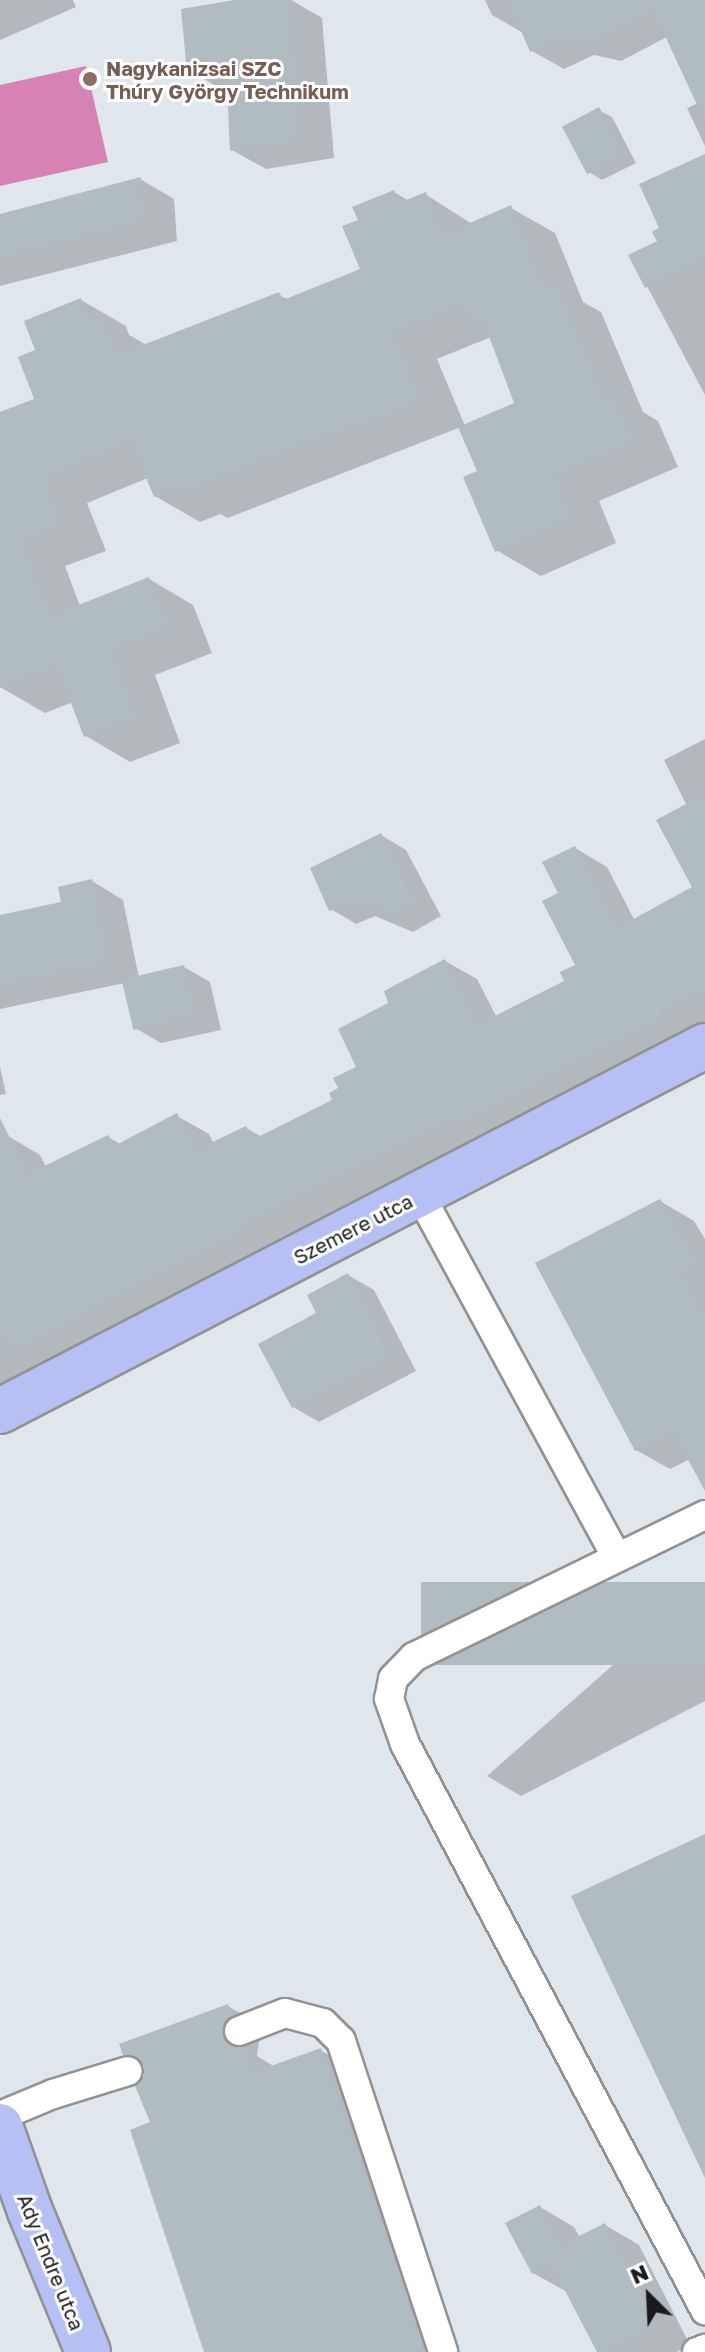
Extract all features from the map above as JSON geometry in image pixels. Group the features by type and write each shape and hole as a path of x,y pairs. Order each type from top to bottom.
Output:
{"main road":[{"name":"Szemere utca","path":"0,1411 705,1046"},
{"name":"Ady Endre utca","path":"0,2126 30,2211 88,2352"}],"lane":[{"path":"420,1195 616,1556"},
{"path":"705,1515 414,1657 393,1679 389,1699 391,1713 405,1744 705,2310"},
{"path":"239,2031 285,2013 323,2023 341,2041 443,2352"},
{"path":"0,2116 53,2094 128,2071"},
{"path":"697,2352 705,2349"}],"shaded area":[{"path":"86,66 108,162 0,186 0,85"}],"building":[{"path":"234,0 289,0 301,140 230,151 226,66 187,72 181,9"},
{"path":"508,0 705,0 705,122 653,10 588,44 561,38 530,52"},
{"path":"599,107 624,155 587,174 562,127"},
{"path":"705,154 705,259 645,288 628,255 657,241 652,232 659,228 639,184"},
{"path":"141,177 143,222 0,258 0,214"},
{"path":"394,190 399,203 426,192 442,235 511,205 544,288 556,284 604,397 613,393 634,442 555,475 573,518 495,552 463,477 477,471 458,427 514,403 484,323 473,327 464,305 394,333 421,400 381,418 300,445 181,494 179,487 154,497 131,441 44,478 62,525 22,541 51,616 149,577 169,627 111,649 137,717 84,737 57,666 0,688 0,412 34,399 18,357 35,350 24,321 81,298 90,321 102,317 117,355 279,292 283,300 360,269 342,226 358,220 352,207"},
{"path":"705,794 705,990 661,1013 664,1018 456,1125 453,1119 238,1228 240,1232 12,1352 0,1329 0,1118 28,1174 108,1135 114,1146 177,1113 196,1150 246,1126 254,1139 332,1100 329,1093 338,1088 333,1078 356,1067 338,1029 388,1003 384,991 445,959 479,1024 564,981 560,972 575,965 542,901 558,893 542,862 575,846 617,928 692,887 656,820"},
{"path":"381,833 416,901 386,919 377,902 362,911 354,900 329,911 310,868"},
{"path":"92,879 109,963 0,985 0,915 61,902 58,887"},
{"path":"184,965 196,1016 133,1030 122,979"},
{"path":"660,1199 699,1265 682,1273 705,1314 705,1491 673,1432 635,1451 535,1263"},
{"path":"348,1273 392,1356 292,1408 258,1344 316,1313 307,1295"},
{"path":"421,1582 705,1582 705,1665 421,1665"},
{"path":"705,1834 705,2178 571,1896"},
{"path":"228,2004 233,2015 225,2021 223,2036 229,2045 245,2047 254,2072 321,2048 425,2352 204,2352 130,2130 150,2122 135,2086 144,2076 144,2067 139,2058 123,2055 119,2044"},
{"path":"540,2205 561,2245 605,2223 658,2325 606,2352 597,2352 551,2264 532,2274 505,2223"}],"place":[{"name":"Nagykanizsai SZC Thúry György Technikum","path":"90,79"}]}
